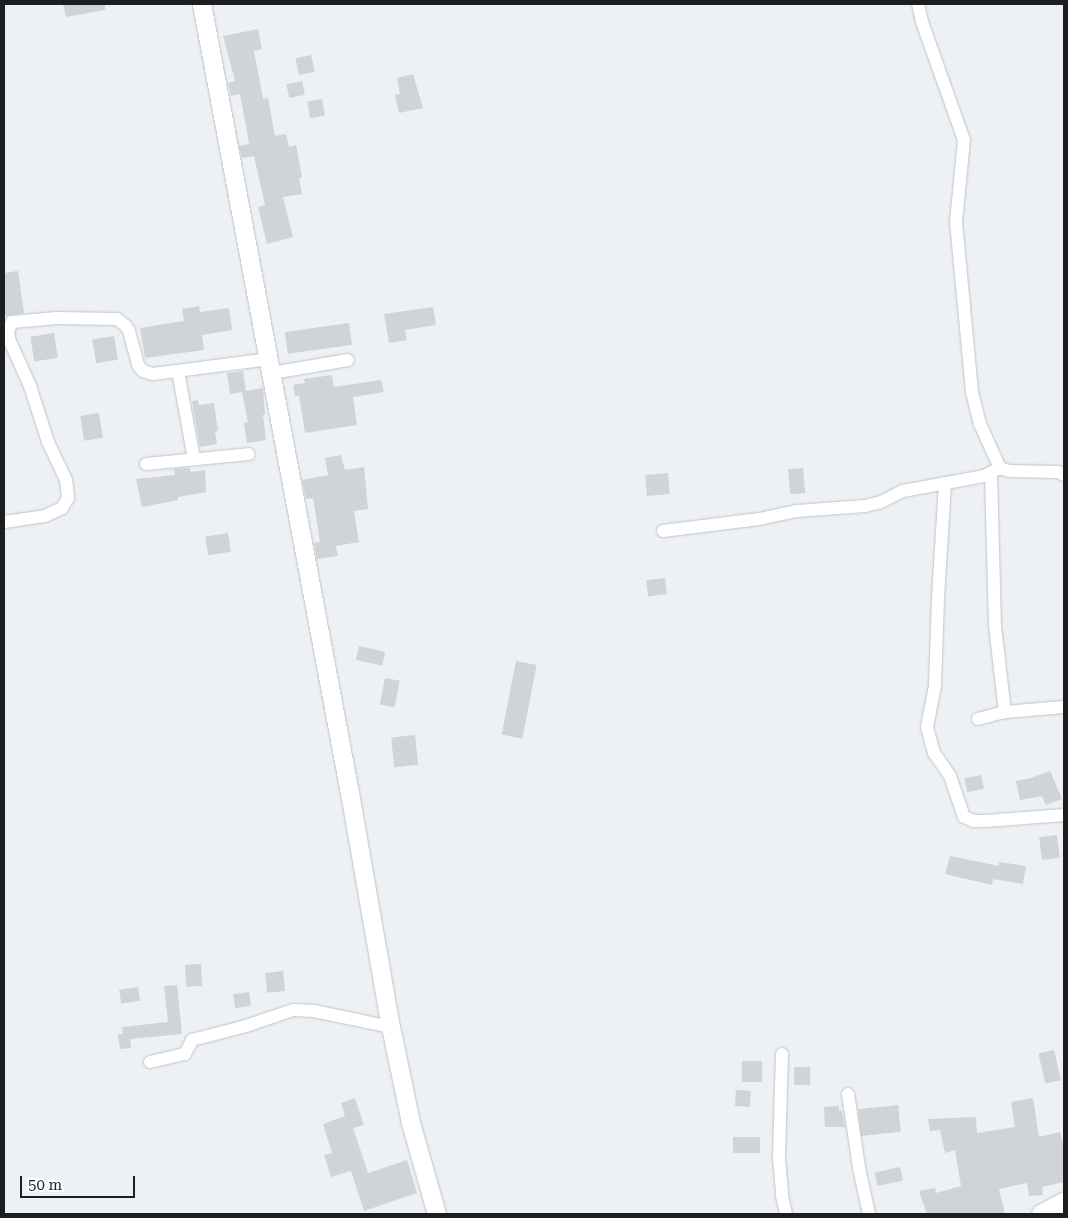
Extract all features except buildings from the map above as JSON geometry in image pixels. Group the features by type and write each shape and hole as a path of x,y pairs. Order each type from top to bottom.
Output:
{"street":[{"path":"202,4 271,366 391,1027 411,1123 438,1214"},
{"path":"918,4 922,22 964,140 956,222 971,383 980,424 996,471 995,626 1005,712"},
{"path":"4,522 45,516 62,508 68,498 66,480 48,442 30,386 9,339 8,331 12,322 57,318 117,319 129,331 138,365 143,371 153,374 348,360"},
{"path":"178,371 194,459"},
{"path":"146,464 249,454"},
{"path":"663,531 748,521 797,511 865,506 881,502 903,491 996,471 1058,472 1064,474"},
{"path":"945,483 938,599 936,686 927,727 934,753 950,776 964,817 974,821 986,821 1064,815"},
{"path":"978,719 1005,712 1064,707"},
{"path":"150,1062 185,1054 192,1040 246,1026 293,1010 314,1011 391,1027"},
{"path":"782,1054 780,1158 782,1196 786,1214"},
{"path":"848,1094 859,1168 869,1214"},
{"path":"1041,1214 1064,1202"}]}
